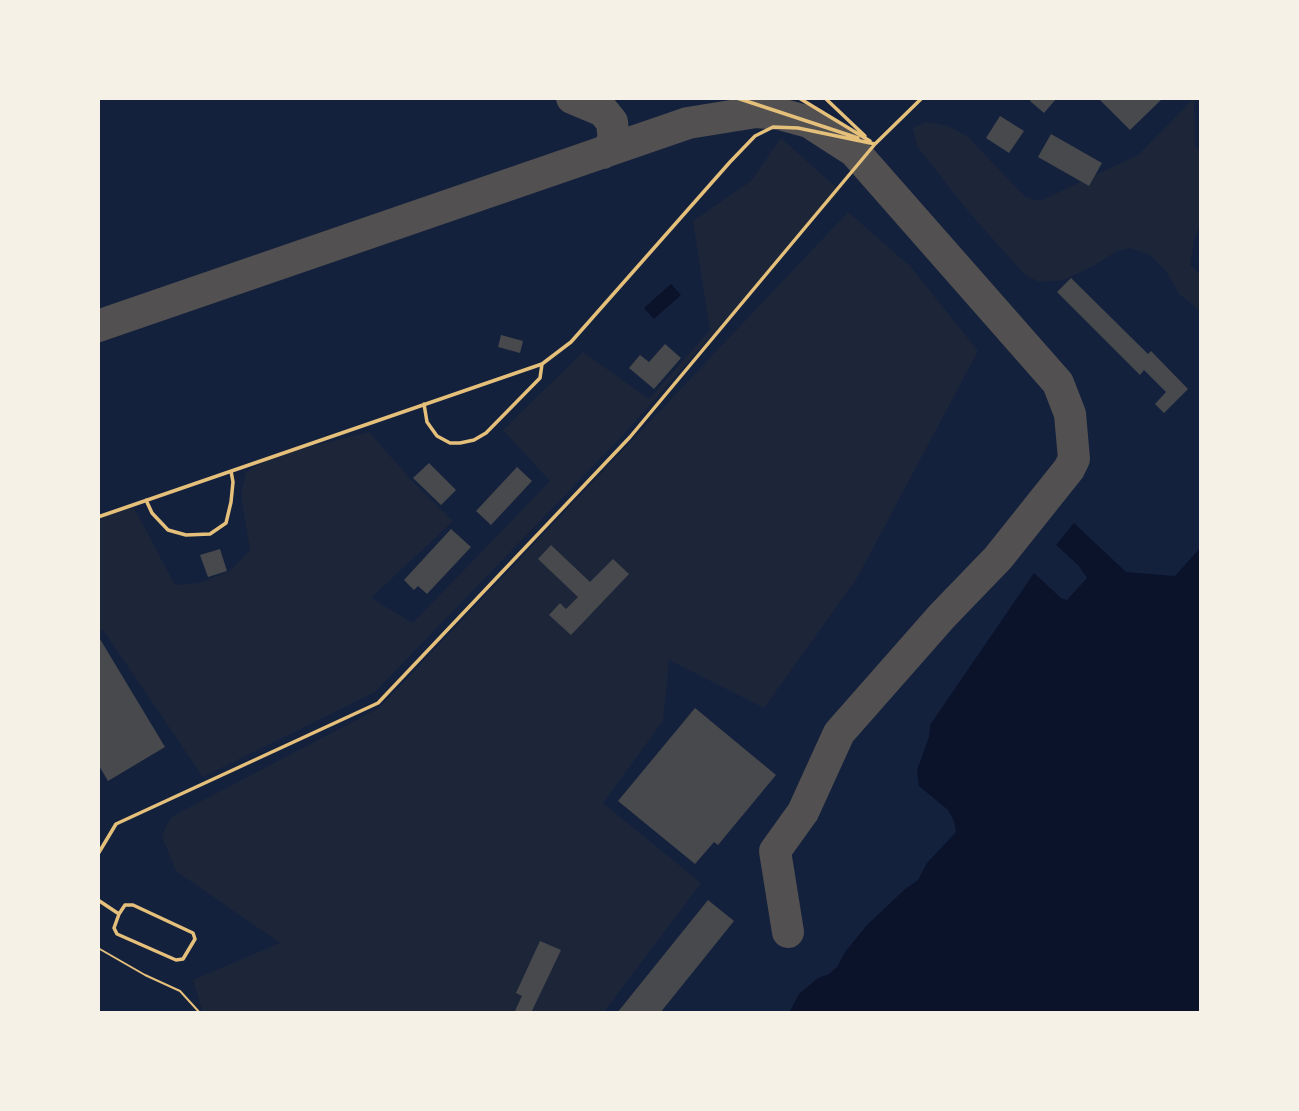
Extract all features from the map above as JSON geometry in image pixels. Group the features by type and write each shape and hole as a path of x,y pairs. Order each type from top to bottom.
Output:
{"lane":[{"path":"737,98 875,144"},
{"path":"799,98 875,144"},
{"path":"825,98 875,144"},
{"path":"98,854 116,824 378,703 630,437 875,144 922,98"},
{"path":"98,517 542,364 570,341 755,136 773,127 798,128 875,144"},
{"path":"424,404 427,422 437,436 450,443 474,440 486,433 540,378 542,364"},
{"path":"146,500 152,513 168,530 186,535 211,534 226,523 233,482 230,471"},
{"path":"98,900 119,914"},
{"path":"125,905 133,905 192,933 195,939 183,959 176,960 117,934 114,928 119,914 125,905"}],"path":[{"path":"98,948 180,991 200,1013"}],"shaded area":[{"path":"1194,98 1195,147 1201,151 1201,223 1194,240 1190,265 1201,275 1201,311 1180,295 1166,271 1150,255 1130,248 1117,251 1064,280 1039,282 1024,274 967,210 917,146 913,128 926,122 948,126 967,136 1025,197 1040,201 1138,155"},
{"path":"781,138 840,191 624,434 375,692 203,777 103,630 98,632 98,519 133,506 175,585 199,583 230,571 250,550 241,494 246,472 269,457 369,432 412,481 453,521 371,598 413,623 550,481 503,430 583,352 649,399 710,330 693,221 751,181"},
{"path":"848,212 910,266 978,351 857,578 764,708 669,660 663,721 603,803 701,883 603,1013 203,1013 193,980 280,943 176,871 162,837 173,816 379,708"},
{"path":"671,284 681,295 654,319 644,308"},
{"path":"1074,523 1126,572 1175,576 1201,547 1201,1013 789,1013 799,994 837,967 845,952 867,925 918,880 927,863 956,832 948,810 919,786 917,770 929,737 930,725 1034,573 1061,598 1067,600 1087,578 1078,565 1056,545"}],"building":[{"path":"1032,98 1057,98 1044,113 1030,101"},
{"path":"1098,98 1163,98 1130,130"},
{"path":"1000,116 1024,131 1009,153 986,138"},
{"path":"1051,134 1102,163 1089,186 1038,157"},
{"path":"1071,278 1148,354 1151,351 1188,389 1164,413 1155,404 1166,392 1144,370 1140,375 1057,292"},
{"path":"501,335 523,341 520,353 498,347"},
{"path":"665,344 681,358 654,389 629,368 640,355 649,362"},
{"path":"429,463 456,490 441,505 413,478"},
{"path":"517,467 532,481 491,525 476,511"},
{"path":"451,529 471,547 427,594 418,586 414,590 404,580"},
{"path":"551,545 590,582 613,559 629,574 571,635 549,615 560,603 566,609 578,597 538,559"},
{"path":"220,549 227,571 208,577 200,555"},
{"path":"100,639 165,747 108,781 98,764"},
{"path":"695,708 776,775 718,845 714,842 695,864 618,801"},
{"path":"708,900 734,921 660,1013 617,1013"},
{"path":"540,941 561,950 531,1013 514,1013 522,996 516,993"}],"taxiway":[{"path":"572,98 603,111 612,122 614,142 603,153"},
{"path":"98,326 688,123 756,112 780,114 809,122 854,151 1058,383 1070,414 1074,459 1069,469 998,558 942,616 839,733 803,812 775,851 788,932"}]}
